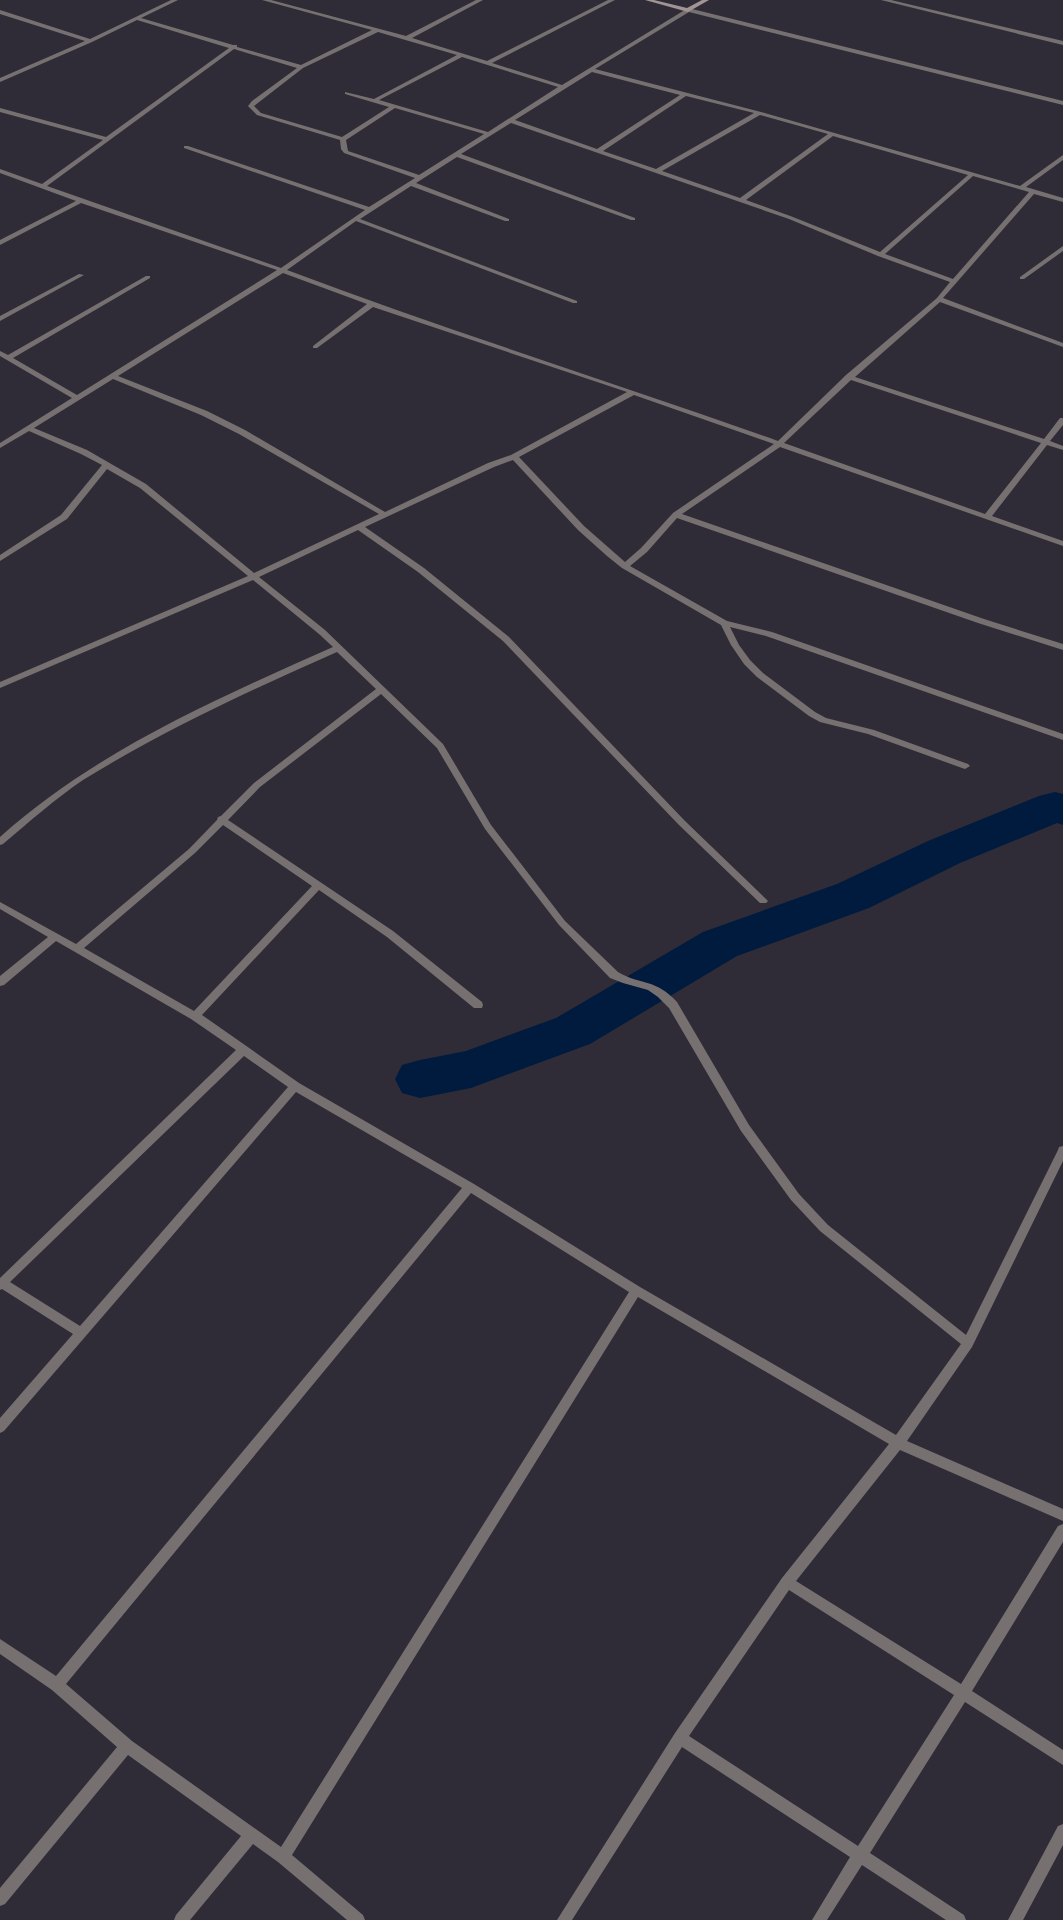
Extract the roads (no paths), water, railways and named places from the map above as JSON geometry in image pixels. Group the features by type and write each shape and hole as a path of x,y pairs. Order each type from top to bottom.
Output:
{"street":[{"path":"0,80 90,41 175,0"},
{"path":"265,0 407,38 563,87"},
{"path":"407,38 480,0"},
{"path":"488,63 612,0"},
{"path":"648,0 1063,103"},
{"path":"0,446 282,270 355,220 563,87 706,0"},
{"path":"884,0 1063,43"},
{"path":"0,12 90,41"},
{"path":"138,19 235,46 301,67"},
{"path":"377,30 301,67 251,106 259,114 343,139 393,107"},
{"path":"42,187 235,46"},
{"path":"374,101 462,55"},
{"path":"591,70 832,134 1063,200"},
{"path":"347,93 490,134"},
{"path":"598,151 685,94"},
{"path":"0,110 106,139"},
{"path":"658,171 759,114"},
{"path":"511,121 791,218 954,281"},
{"path":"741,201 832,134"},
{"path":"343,139 346,152 421,178"},
{"path":"186,147 371,210"},
{"path":"457,156 633,219"},
{"path":"1021,188 1063,157"},
{"path":"0,171 282,270 372,304 633,392 1063,544"},
{"path":"880,254 972,174"},
{"path":"412,184 507,220"},
{"path":"625,566 644,550 676,515 779,444 849,377 939,299 1033,191"},
{"path":"0,243 81,201"},
{"path":"355,220 575,302"},
{"path":"1022,278 1063,248"},
{"path":"0,318 81,275"},
{"path":"8,358 148,277"},
{"path":"939,299 1063,346"},
{"path":"315,347 372,304"},
{"path":"0,353 77,398"},
{"path":"112,376 242,432 384,514"},
{"path":"849,377 1063,448"},
{"path":"0,685 254,576 491,465 514,457 633,392"},
{"path":"987,517 1063,420"},
{"path":"29,428 107,464 143,486 322,632 440,746 488,827 562,923 614,975 622,980 649,986 666,997 673,1005 745,1128 795,1197 824,1228 968,1343"},
{"path":"514,457 578,528 603,551 625,566 724,623 769,634 1063,737"},
{"path":"0,560 64,517 107,464"},
{"path":"676,515 981,621 1063,646"},
{"path":"359,527 421,570 506,639 676,816 763,901"},
{"path":"724,623 735,645 760,676 812,714 823,720 872,732 965,766"},
{"path":"0,842 29,816 79,779 144,741 239,692 338,648"},
{"path":"77,948 192,851 221,819 257,785 381,689"},
{"path":"221,819 390,934 478,1005"},
{"path":"195,1016 318,885"},
{"path":"0,905 195,1016 295,1086 470,1187 636,1290 898,1443 1063,1515"},
{"path":"0,982 54,937"},
{"path":"80,1334 1,1284 244,1049"},
{"path":"0,1426 295,1086"},
{"path":"564,1920 680,1738 787,1582 898,1443 968,1343 1062,1154"},
{"path":"57,1685 470,1187"},
{"path":"283,1857 636,1290"},
{"path":"820,1920 1063,1530"},
{"path":"787,1582 1063,1758"},
{"path":"0,1646 57,1685 127,1746 283,1857 358,1920"},
{"path":"680,1738 959,1920"},
{"path":"0,1899 127,1746"},
{"path":"1014,1920 1063,1831"},
{"path":"181,1920 252,1834"}],"waterway":[{"path":"420,1079 471,1069 573,1031 720,944 853,896 944,852 1055,807 1063,810"}]}
